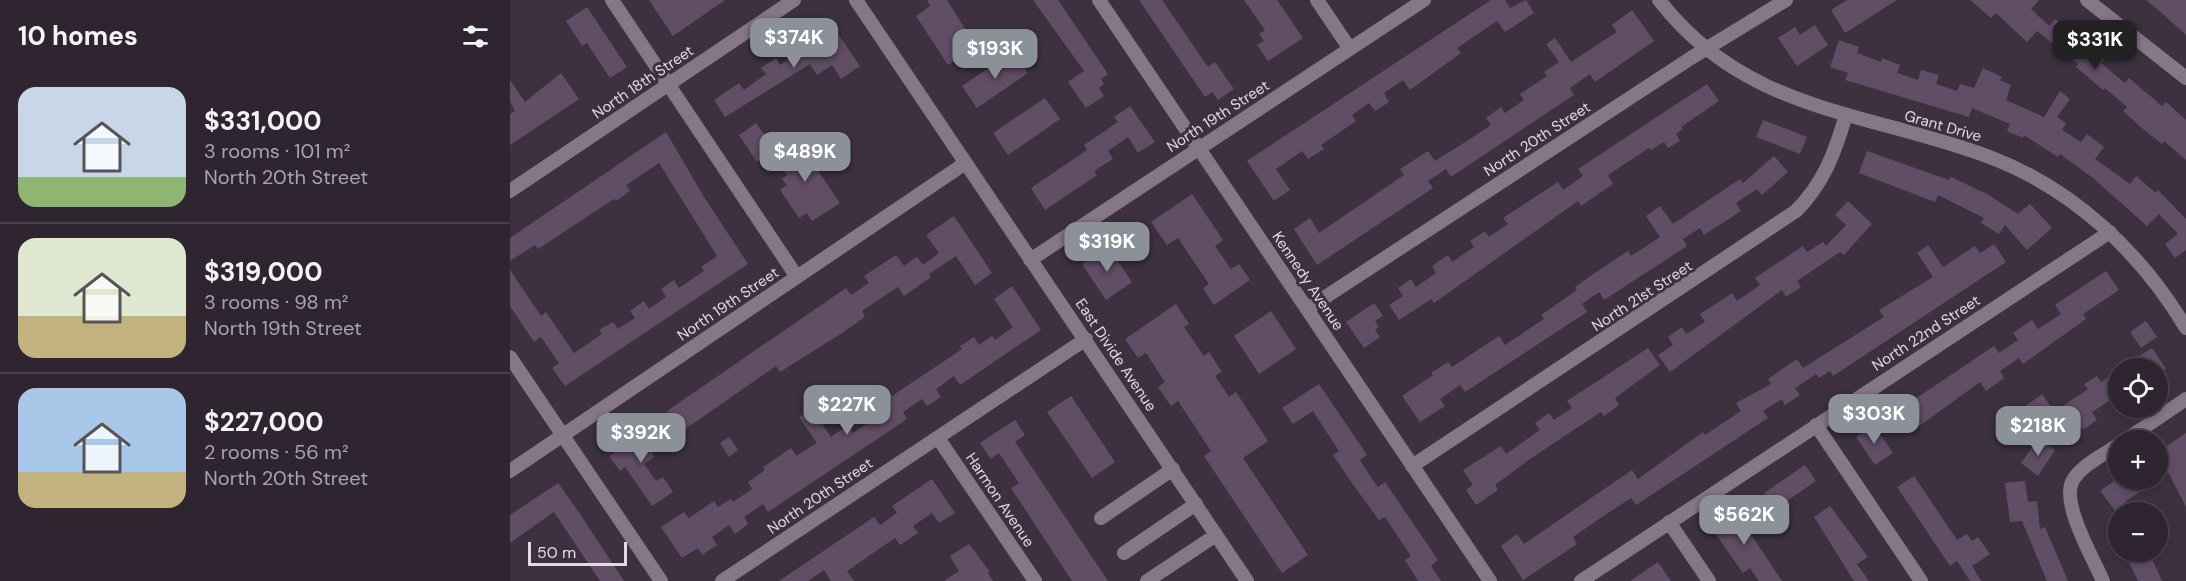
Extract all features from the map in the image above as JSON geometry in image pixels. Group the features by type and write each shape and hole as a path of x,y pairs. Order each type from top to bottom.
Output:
{"street":[{"path":"612,0 798,277"},
{"name":"North 18th Street","path":"510,191 794,0"},
{"name":"East Divide Avenue","path":"856,0 964,164 1086,339 1247,581"},
{"name":"Kennedy Avenue","path":"1099,0 1490,581"},
{"path":"1317,0 1350,49"},
{"name":"North 19th Street","path":"1030,260 1424,0"},
{"name":"Grant Drive","path":"1659,0 1680,25 1706,48 1764,86 1795,99 1995,159 2052,189 2110,232 2152,278 2186,328"},
{"name":"North 20th Street","path":"1307,309 1706,48 1786,0"},
{"path":"2087,0 2186,78"},
{"name":"North 21st Street","path":"1412,466 1796,212 1824,175 1836,148 1846,115"},
{"name":"North 19th Street","path":"510,471 964,164"},
{"name":"North 22nd Street","path":"1581,581 2110,232"},
{"name":"North 20th Street","path":"722,581 1086,339"},
{"path":"510,357 661,581"},
{"path":"2140,430 2186,399"},
{"path":"1816,425 1921,581"},
{"name":"Harmon Avenue","path":"938,438 1035,581"},
{"path":"2103,581 2073,512 2069,494 2071,485 2080,472 2108,452"},
{"path":"1101,518 1173,469"},
{"path":"1125,552 1196,504"},
{"path":"1669,522 1709,581"},
{"path":"1147,581 1216,535"}],"building":[{"path":"649,0 725,0 673,36"},
{"path":"927,0 947,0 972,40 958,49 962,56 948,65 916,16 930,6"},
{"path":"1033,0 1058,0 1108,74 1101,79 1104,84 1099,88 1104,96 1086,108 1068,82 1084,71"},
{"path":"1139,0 1162,0 1208,67 1215,62 1234,89 1218,100 1212,92 1205,97"},
{"path":"1244,0 1277,0 1303,38 1268,61 1257,45 1264,41 1259,34 1265,30"},
{"path":"1491,0 1505,0 1510,8 1526,0 1534,13 1505,32 1497,21 1457,48 1461,53 1410,90 1403,80 1384,93 1389,102 1375,111 1369,103 1352,115 1356,121 1321,145 1324,149 1308,159 1302,151 1276,169 1290,190 1274,201 1247,161"},
{"path":"1847,0 1897,0 1845,33 1831,10"},
{"path":"1970,0 2039,0 2031,9 2049,26 2055,19 2107,57 2101,63 2125,83 2129,78 2162,106 2166,102 2186,120 2186,160 2164,141 2162,144 2143,129 2123,111 2127,107 2105,88 2103,90 2076,67 2078,64 2037,31 2027,42 1996,13 1991,18"},
{"path":"2146,0 2186,0 2186,35 2163,14"},
{"path":"587,7 627,67 610,78 587,43 582,46 566,21"},
{"path":"1632,10 1654,41 1595,82 1590,74 1570,88 1574,95 1451,177 1446,169 1428,181 1433,188 1317,265 1294,229 1310,218 1319,233 1404,175 1400,169 1428,151 1435,161 1470,139 1491,125 1486,118 1501,107 1505,113 1524,100 1520,94 1547,76 1544,72 1559,62 1546,44 1555,38 1571,62 1617,32 1612,25"},
{"path":"1815,25 1828,45 1797,66 1778,38 1795,27 1800,35"},
{"path":"833,27 860,66 841,79 832,65 817,75 810,64 725,117 714,100 739,83 744,90 766,74 761,68 776,58 780,65 801,51 799,48 805,44 801,38 811,31 816,38"},
{"path":"1839,40 1859,47 1857,53 1881,62 1882,58 1900,65 1897,73 1918,80 1921,70 1939,75 1936,84 1957,91 1960,84 1974,88 1983,68 2002,77 2000,80 2011,85 2006,100 2044,117 2060,91 2070,99 2057,117 2066,123 2062,130 2081,142 2087,134 2104,147 2095,159 2130,184 2136,176 2156,193 2158,190 2186,219 2186,250 2175,258 2165,244 2178,234 2159,214 2147,226 2093,178 2060,154 2058,157 2024,135 2023,138 2007,131 2010,124 1972,108 1969,117 1845,80 1848,73 1830,67"},
{"path":"1014,51 1028,73 977,108 962,86"},
{"path":"561,73 579,99 510,145 510,114 515,111 510,102 510,80 525,102"},
{"path":"1707,84 1719,101 1681,127 1683,129 1676,134 1680,141 1668,148 1664,142 1651,150 1649,148 1608,175 1613,184 1581,206 1578,201 1434,303 1431,299 1399,320 1389,305 1403,296 1398,288 1411,279 1416,287 1436,273 1432,266 1448,255 1452,262 1474,247 1470,241 1485,231 1489,237 1508,224 1503,218 1558,182 1563,190 1583,176 1578,169"},
{"path":"1045,98 1060,119 1008,155 993,133"},
{"path":"1130,106 1155,142 1138,153 1128,137 1108,151 1113,159 1094,171 1097,175 1045,210 1031,188 1087,150 1084,145 1118,122 1114,117"},
{"path":"1763,120 1807,137 1800,154 1756,137"},
{"path":"756,123 775,150 757,162 739,135"},
{"path":"666,132 704,197 748,264 565,386 552,368 559,363 541,337 534,342 510,306 510,270 541,316 546,312 574,353 602,334 599,330 613,322 618,329 635,318 630,311 644,301 649,309 666,297 661,289 674,280 679,288 704,271 701,267 717,256 659,163 626,185 630,191 616,201 614,199 538,249 535,245 510,261 510,238"},
{"path":"801,139 811,154 808,156 840,203 812,221 807,213 799,218 780,190 787,185 782,179 787,175 774,157"},
{"path":"1867,151 1949,180 1951,177 1987,194 2018,214 2030,204 2052,228 2027,250 2005,225 1999,234 1981,223 1984,218 1938,195 1935,202 1859,173"},
{"path":"1774,156 1788,172 1762,195 1757,189 1736,203 1741,211 1704,235 1700,228 1683,239 1687,246 1604,300 1599,292 1582,304 1587,312 1465,392 1460,385 1440,399 1445,406 1420,422 1402,396 1433,375 1431,373 1448,362 1452,367 1499,336 1505,345 1544,319 1541,315 1577,290 1575,287 1589,277 1628,251 1631,256 1660,237 1646,216 1660,206 1673,224 1740,179 1743,183"},
{"path":"1192,194 1223,240 1215,246 1231,269 1239,264 1250,280 1214,305 1203,288 1209,284 1178,238 1167,245 1151,222"},
{"path":"1848,201 1872,224 1844,255 1840,252 1797,281 1801,287 1786,297 1782,290 1670,372 1658,355 1673,345 1668,337 1682,327 1686,334 1705,322 1700,314 1732,293 1737,301 1760,285 1755,278 1803,246 1807,252 1823,242 1826,246 1846,225 1835,215"},
{"path":"954,216 992,273 975,285 956,256 929,274 931,277 904,296 898,287 862,311 865,317 842,333 780,372 776,366 681,432 667,411 846,288 851,295 869,283 864,276 896,255 904,266 917,257 923,265 939,253 926,235"},
{"path":"1994,244 2006,262 1833,376 1830,371 1819,378 1816,374 1795,388 1800,395 1785,405 1782,399 1763,411 1768,418 1636,505 1631,498 1605,515 1573,537 1577,544 1523,580 1501,546 1517,534 1524,544 1632,470 1638,479 1703,432 1705,435 1741,411 1736,403 1771,384 1768,379 1797,359 1803,368 1884,317 1879,310 1933,277 1917,253 1928,245 1943,267 1975,246 1980,253"},
{"path":"1108,247 1132,282 1106,300 1082,264"},
{"path":"2106,271 2119,290 2083,314 2086,319 2023,364 2019,358 2000,371 2004,378 1986,391 1980,382 1911,432 1897,411 1994,346 1999,353 2018,340 2013,333 2032,320 2038,329 2061,314 2055,305"},
{"path":"1012,286 1041,330 960,385 954,376 936,389 941,397 927,406 922,399 903,412 907,419 768,512 763,504 744,517 748,524 735,534 729,525 712,537 717,545 702,555 698,548 682,558 661,527 684,512 689,518 714,501 718,507 731,499 733,502 752,489 748,482 765,470 763,467 791,448 796,456 817,443 799,417 812,409 831,437 848,425 853,433 871,421 866,414 872,410 870,406 889,392 892,396 962,349 960,346 974,337 979,345 992,336 995,340 1013,327 994,299"},
{"path":"1374,303 1383,316 1375,321 1379,327 1375,330 1380,337 1364,348 1346,322"},
{"path":"1176,304 1189,324 1184,327 1204,356 1209,352 1222,372 1215,376 1229,397 1236,392 1268,441 1243,458 1308,555 1282,573 1204,456 1211,451 1178,401 1171,406 1158,387 1165,382 1146,353 1138,358 1125,339"},
{"path":"1271,311 1296,349 1259,374 1234,336"},
{"path":"2146,321 2157,337 2141,348 2130,332"},
{"path":"1648,348 1660,365 1615,398 1619,405 1604,416 1601,412 1530,459 1495,485 1498,490 1476,505 1466,490 1473,485 1463,470 1501,446 1506,454 1540,430 1535,423 1549,413 1554,420 1572,408 1567,401"},
{"path":"2152,348 2159,358 2137,358"},
{"path":"2097,376 2101,382 2108,377 2108,402 2092,412 2097,420 2083,430 2078,423 2064,433 2051,414 2088,389 2084,384"},
{"path":"1319,384 1367,455 1360,460 1372,479 1378,487 1385,482 1438,560 1431,566 1441,581 1418,581 1405,560 1411,556 1385,517 1379,520 1333,455 1339,451 1313,411 1293,424 1282,408"},
{"path":"2042,394 2053,410 2037,421 2026,406"},
{"path":"1071,396 1115,462 1092,478 1047,412"},
{"path":"1015,420 1025,435 1015,442 1108,581 1072,581 1011,488 1019,483 999,453 991,459 980,443"},
{"path":"643,425 657,445 650,450 654,457 644,464 656,481 663,477 673,492 652,506 625,467 620,471 609,456 623,446 620,441"},
{"path":"1874,425 1893,453 1875,465 1856,437"},
{"path":"2186,433 2186,507 2168,473 2168,445"},
{"path":"729,437 738,450 729,457 720,443"},
{"path":"2038,439 2055,450 2038,476 2021,463"},
{"path":"1805,465 1816,481 1775,509 1764,493"},
{"path":"1914,476 1957,540 1967,534 1972,541 1978,537 1990,554 1972,566 1981,581 1970,581 1957,561 1950,566 1897,487"},
{"path":"932,479 955,513 939,523 932,513 913,526 918,533 900,545 895,538 847,571 854,581 831,581 824,570 808,581 779,581 874,517 880,525 897,513 892,506"},
{"path":"2025,481 2028,502 2037,501 2040,529 2045,527 2068,581 2047,581 2022,521 2010,522 2005,483"},
{"path":"558,483 624,581 600,581 554,512 510,543 510,515"},
{"path":"2108,485 2108,490 2142,490 2125,502 2108,502 2100,491"},
{"path":"1830,506 1868,557 1857,564 1869,581 1854,581 1814,517"},
{"path":"1737,507 1749,525 1746,527 1782,581 1759,581 1750,568 1743,573 1710,526"},
{"path":"969,544 990,572 988,573 993,581 944,581 959,571 950,556"},
{"path":"1658,562 1671,581 1630,581"},
{"path":"2129,562 2153,562 2162,581 2138,581"}]}
